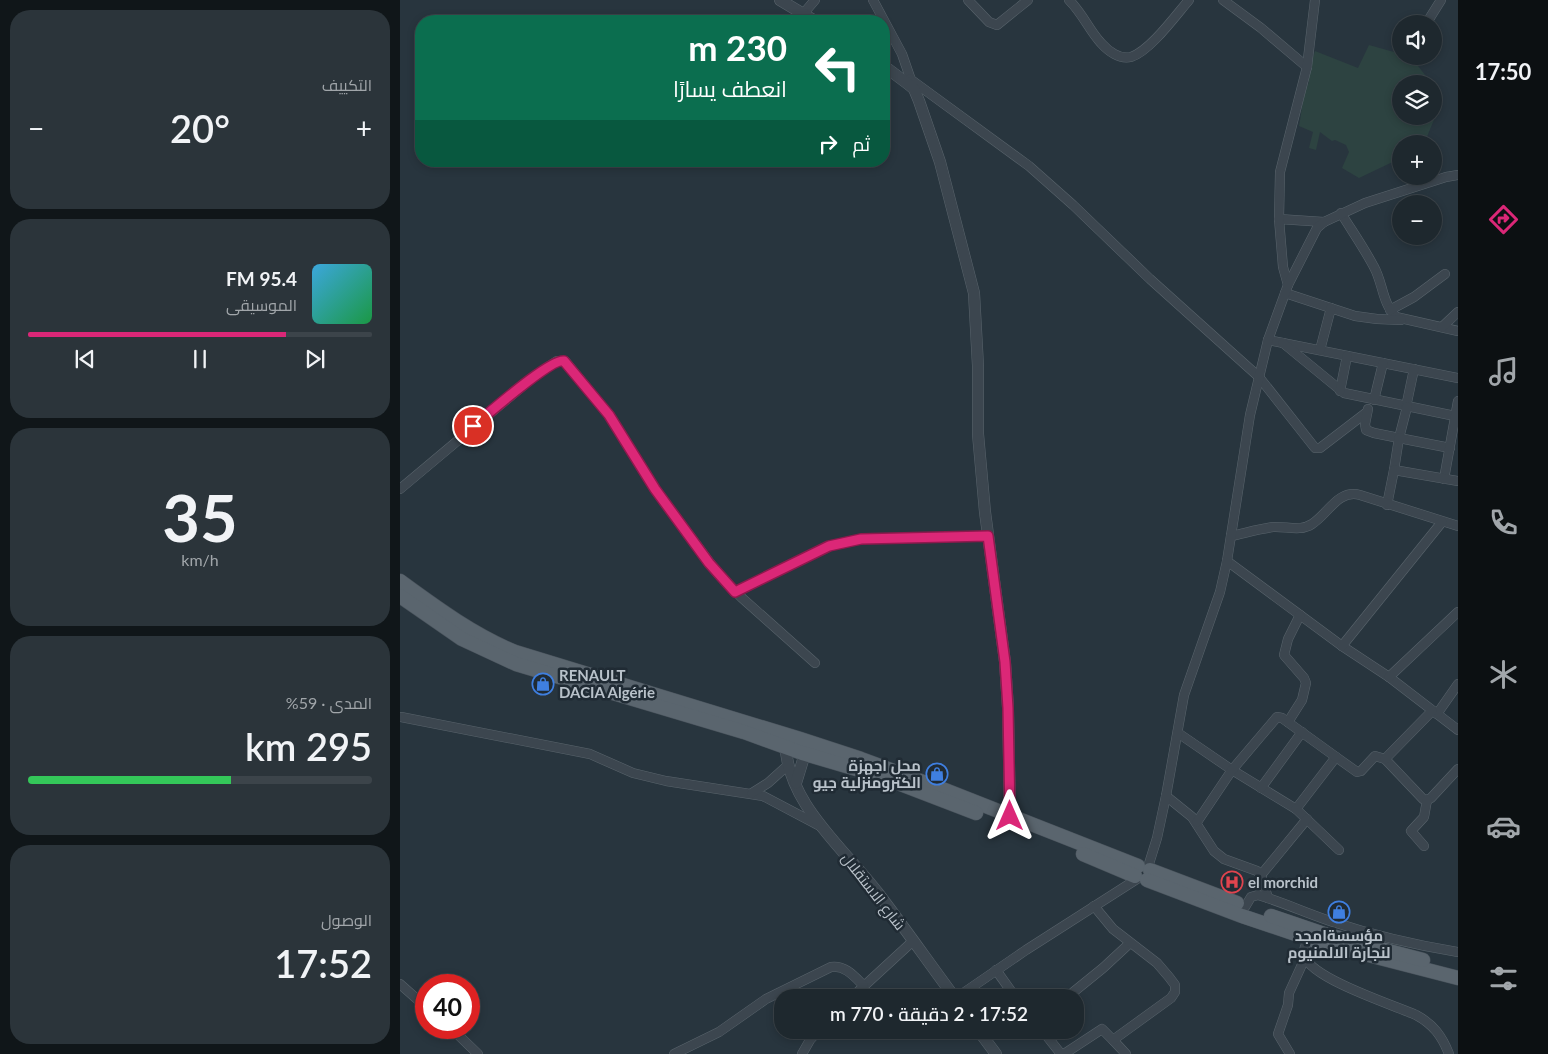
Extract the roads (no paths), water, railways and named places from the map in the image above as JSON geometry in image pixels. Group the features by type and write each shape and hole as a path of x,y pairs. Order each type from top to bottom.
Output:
{"main road":[{"path":"400,581 468,630 490,642 515,652 785,741 904,774 1010,816 1142,873 1309,939 1458,978"},
{"path":"400,596 462,639 516,664 684,714 785,741"},
{"path":"801,746 1095,859 1324,934 1458,968"}],"street":[{"path":"780,0 803,14 815,0"},
{"path":"873,0 881,15"},
{"path":"968,0 989,22 996,25 1028,0"},
{"path":"1069,0 1079,10 1102,44 1111,52 1126,58 1132,57 1154,40 1189,0"},
{"path":"1223,0 1261,28 1307,67"},
{"path":"1286,289 1279,219 1280,172 1307,67 1315,0"},
{"path":"1432,15 1441,0"},
{"path":"890,32 902,54 940,162 974,293 978,366 978,434 988,536 1006,671 1010,816"},
{"path":"890,70 1042,176 1109,238 1157,286 1259,377 1316,448 1325,445 1367,412"},
{"path":"968,989 1142,873 1157,838 1184,695 1214,612 1227,561 1250,415 1268,340 1286,289 1317,228 1340,213 1364,203 1446,177 1458,175"},
{"path":"1340,213 1375,268 1381,290 1390,310 1396,317 1402,320"},
{"path":"1279,219 1324,222"},
{"path":"1390,310 1414,297 1445,274"},
{"path":"1286,289 1331,308 1368,318 1402,320 1458,331"},
{"path":"1320,350 1331,308"},
{"path":"1442,327 1458,312"},
{"path":"1268,340 1458,378"},
{"path":"1283,343 1340,391 1372,400 1455,416"},
{"path":"1340,391 1347,356"},
{"path":"400,488 536,375 557,361 564,361 609,415 655,489 709,563 735,592 815,663"},
{"path":"1383,363 1367,412 1366,430 1450,448"},
{"path":"1387,504 1414,369"},
{"path":"1444,479 1458,405"},
{"path":"1394,470 1458,481"},
{"path":"1231,536 1271,528 1306,527 1314,523 1337,500 1351,493 1458,526"},
{"path":"1342,646 1442,522"},
{"path":"735,592 839,542 861,539 988,536"},
{"path":"1227,561 1342,646 1389,677 1458,730"},
{"path":"1389,677 1458,612"},
{"path":"1288,722 1302,700 1306,685 1304,678 1284,654 1288,639 1300,615"},
{"path":"1385,760 1434,712 1458,684"},
{"path":"402,717 590,754 633,773 666,781 752,793 777,802 820,826"},
{"path":"1197,822 1232,770 1277,717 1288,722 1355,771 1359,772 1373,757 1385,760 1423,799 1427,800"},
{"path":"1261,788 1302,732"},
{"path":"1178,733 1232,770 1296,809 1339,850"},
{"name":"شارع الاستقلال","path":"785,741 788,765 802,798 820,826 862,872 948,989"},
{"path":"796,784 802,760 801,746"},
{"path":"1296,809 1336,757"},
{"path":"752,793 768,783 788,765"},
{"path":"1424,846 1411,831 1424,816 1427,800 1458,768"},
{"path":"1166,796 1197,822 1206,841 1214,851 1224,859 1254,869 1261,875 1268,898"},
{"path":"1261,875 1307,819"},
{"path":"1245,907 1254,896 1268,898 1329,921 1373,934 1458,952"},
{"path":"1094,906 1113,929 1157,963 1175,985 1176,992 1172,998 1113,1040"},
{"path":"1290,1054 1278,1034 1287,1010 1289,993 1305,958 1304,952 1309,939"},
{"path":"859,989 913,941"},
{"path":"1077,989 1103,968 1130,942"},
{"path":"1305,958 1317,970 1336,982 1416,1014 1428,1022 1443,1039 1449,1054"},
{"path":"674,1054 719,1032 766,999 831,967 842,967 848,970 863,985"},
{"path":"996,970 1010,989"},
{"path":"400,984 415,997"},
{"path":"1050,1039 1062,1054 1102,1029 1126,1054"},
{"path":"462,1039 478,1054"},
{"path":"802,1054 813,1039"},
{"path":"985,1039 996,1054"}],"place":[{"name":"RENAULT DACIA Algérie","path":"543,684"},
{"name":"محل اجهزة الكترومنزلية جيو","path":"937,774"},
{"name":"el morchid","path":"1232,882"},
{"name":"مؤسسةامجد لنجارة الالمنيوم","path":"1339,912"}]}
